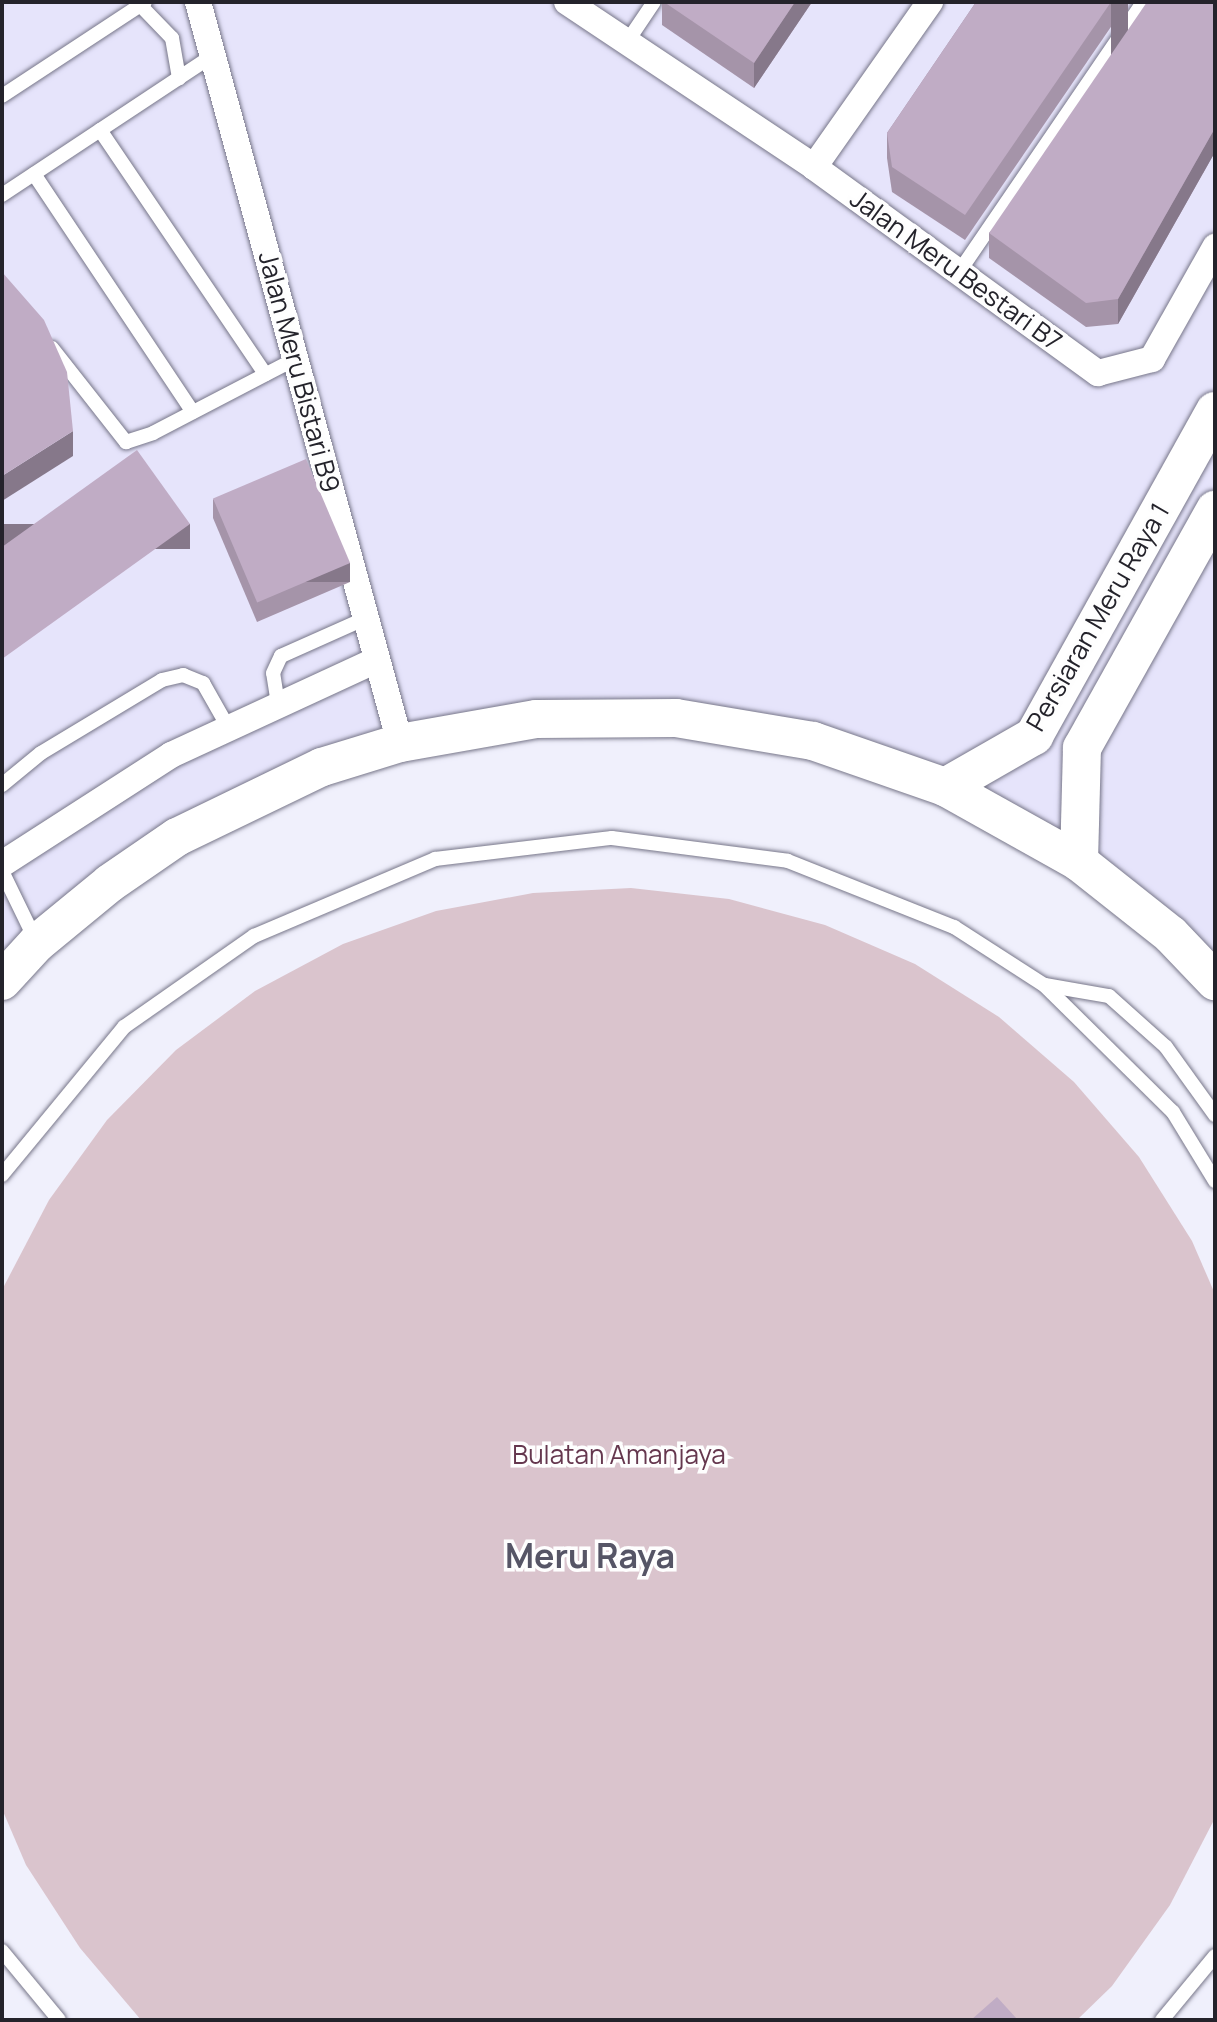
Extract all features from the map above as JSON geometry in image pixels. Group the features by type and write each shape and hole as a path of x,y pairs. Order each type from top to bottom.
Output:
{"street":[{"name":"Jalan Meru Bistari B9","path":"198,2 400,743"},
{"name":"Jalan Meru Bestari B7","path":"567,2 814,167 1098,373 1152,359 1215,247"},
{"path":"814,167 930,2"},
{"name":"Persiaran Meru Raya 1","path":"945,787 1034,736 1215,411"},
{"name":"Persiaran Meru Raya 1","path":"1079,862 1082,748 1215,510"},
{"path":"2,864 171,755 377,660"},
{"path":"2,981 37,943 177,837 278,786 400,743 536,719 676,718 813,741 945,787 1079,862 1171,935 1215,981"}],"lane":[{"path":"627,42 654,2"},
{"path":"959,272 1143,2"},
{"path":"2,96 143,4 172,38 179,78"},
{"path":"2,195 212,56"},
{"path":"100,130 265,374"},
{"path":"34,174 193,412"},
{"path":"45,339 126,442 193,412 295,359"},
{"path":"278,704 273,673 281,656 366,618"},
{"path":"2,785 41,753 162,680 183,675 203,683 228,727"},
{"path":"2,1175 124,1027 254,936 435,859 612,838 788,861 954,927 1044,985 1173,1112 1215,1181"},
{"path":"2,871 37,943"},
{"path":"1044,985 1109,996 1166,1047 1215,1115"},
{"path":"2,1951 59,2020"},
{"path":"1162,2020 1215,1956"}],"shaded area":[{"path":"2,2 1215,2 1215,980 1127,892 898,761 667,721 451,729 262,788 2,991"}],"green space":[{"name":"Bulatan Amanjaya","path":"631,888 729,899 825,925 915,964 999,1017 1074,1082 1139,1157 1192,1241 1215,1294 1215,1818 1170,1905 1112,1986 1077,2020 141,2020 80,1948 26,1865 2,1809 3,1288 49,1200 107,1120 176,1050 255,991 343,944 436,911 533,893"}],"building":[{"path":"664,2 795,2 754,63"},
{"path":"976,2 1111,2 965,215 892,167 887,133"},
{"path":"1147,2 1215,2 1215,128 1118,299 1086,303 989,233"},
{"path":"2,272 44,320 67,372 73,431 2,476"},
{"path":"137,450 190,524 2,659 2,547"},
{"path":"306,459 350,563 257,602 213,498"},
{"path":"997,1997 1016,2020 971,2020"}],"district":[{"name":"Meru Raya","path":"590,1556"}]}
